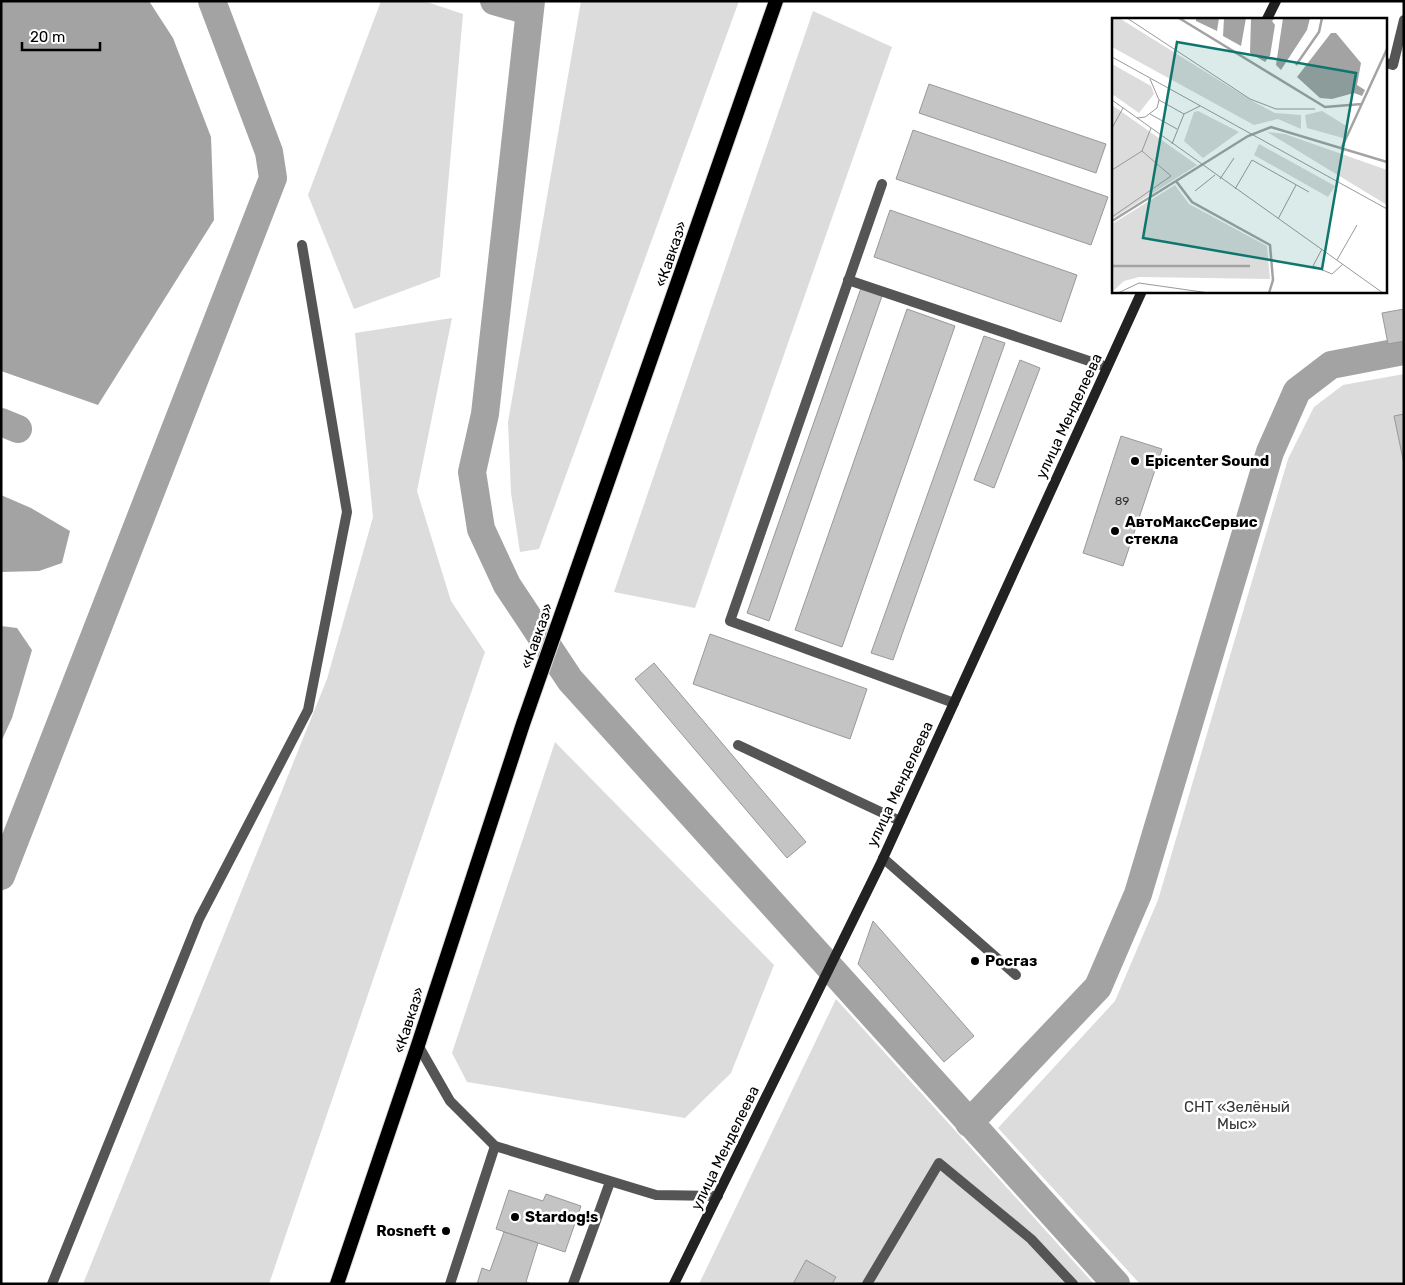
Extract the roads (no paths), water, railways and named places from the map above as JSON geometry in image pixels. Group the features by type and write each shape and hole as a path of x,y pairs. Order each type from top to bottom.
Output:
{"highway":[{"name":"«Кавказ»","path":"337,1284 418,1045 523,724 776,1"}],"main road":[{"path":"1268,18 1276,1"},
{"name":"улица Менделеева","path":"674,1284 881,862 1142,292"}],"lane":[{"path":"1388,64 1393,65 1404,20"},
{"path":"882,184 730,621 954,703"},
{"path":"52,1284 199,919 308,710 347,512 302,245"},
{"path":"848,280 1108,367"},
{"path":"738,745 900,821"},
{"path":"881,862 1016,975"},
{"path":"418,1045 450,1101 495,1146 610,1182 656,1194 718,1196"},
{"path":"450,1284 495,1146"},
{"path":"866,1284 939,1164 1031,1239 1074,1284"},
{"path":"573,1284 610,1182"}],"waterway":[{"path":"1,876 273,178 269,152 212,1"},
{"path":"494,1 529,11"},
{"path":"531,1 485,414 472,472 481,529 507,585 570,680 1116,1284"},
{"path":"969,1123 1098,987 1138,894 1270,452 1297,391 1331,365 1404,351"},
{"path":"1,422 18,429"}],"place":[{"name":"Epicenter Sound","path":"1135,461"},
{"name":"АвтоМаксСервис стекла","path":"1115,531"},
{"name":"Росгаз","path":"975,961"},
{"name":"Stardog!s","path":"515,1217"},
{"name":"Rosneft","path":"446,1231"}],"park label":[{"name":"СНТ «Зелёный Мыс»","path":"1237,1116"}]}
